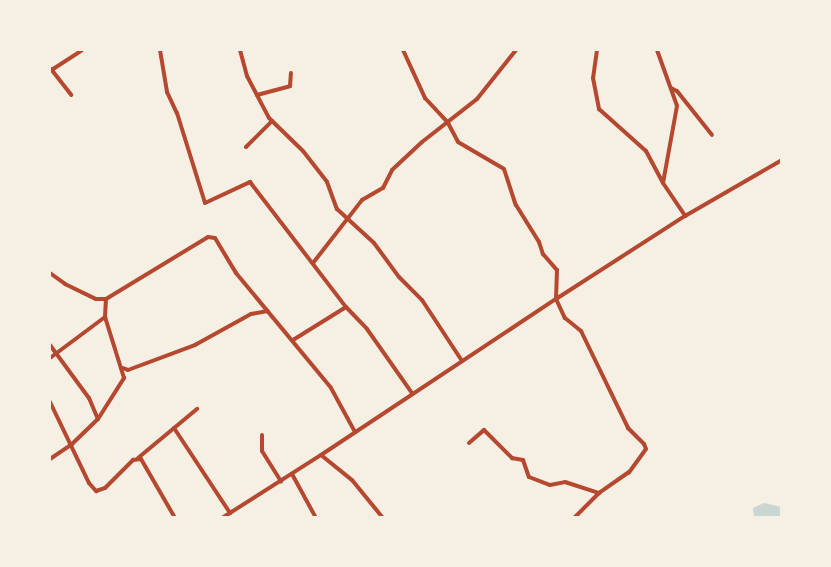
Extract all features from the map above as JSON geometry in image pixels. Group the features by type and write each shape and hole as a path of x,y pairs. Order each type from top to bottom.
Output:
{"street":[{"path":"71,95 50,70 82,50"},
{"path":"160,50 167,92 180,121 206,203 250,182 346,307 386,354 412,393"},
{"path":"240,50 247,76 272,121 303,151 327,182 337,209 374,243 399,277 422,300 462,361"},
{"path":"403,50 424,98 448,123 458,142 504,169 516,205 539,242 543,254 557,270 556,298 570,324 581,331 628,428 646,449 629,472 599,493 574,518"},
{"path":"313,263 362,201 383,188 392,170 477,99 516,50"},
{"path":"597,50 593,78 598,108 646,151 663,183 686,216"},
{"path":"657,50 677,111 669,142 668,163 663,183"},
{"path":"257,95 290,86 291,73"},
{"path":"671,88 677,91 712,135"},
{"path":"246,147 272,121"},
{"path":"222,518 321,455 556,298 686,216 782,160"},
{"path":"50,273 96,299 106,298 212,236 219,242 236,273 335,393 355,432"},
{"path":"106,298 105,317 124,378"},
{"path":"293,340 346,307"},
{"path":"122,367 128,369 195,345 251,314 268,311"},
{"path":"50,358 56,351 71,344 105,317"},
{"path":"50,345 89,398 98,419"},
{"path":"50,459 72,444 98,419 128,369"},
{"path":"50,402 89,483 98,491 197,409"},
{"path":"174,428 238,518"},
{"path":"469,443 484,430 512,458 523,460 529,477 550,485 565,482 599,493"},
{"path":"262,435 262,451 281,481"},
{"path":"321,455 352,480 383,518"},
{"path":"138,459 143,461 175,518"},
{"path":"292,474 316,518"}],"shaded area":[{"path":"764,503 781,507 781,517 754,517 753,508"}]}
